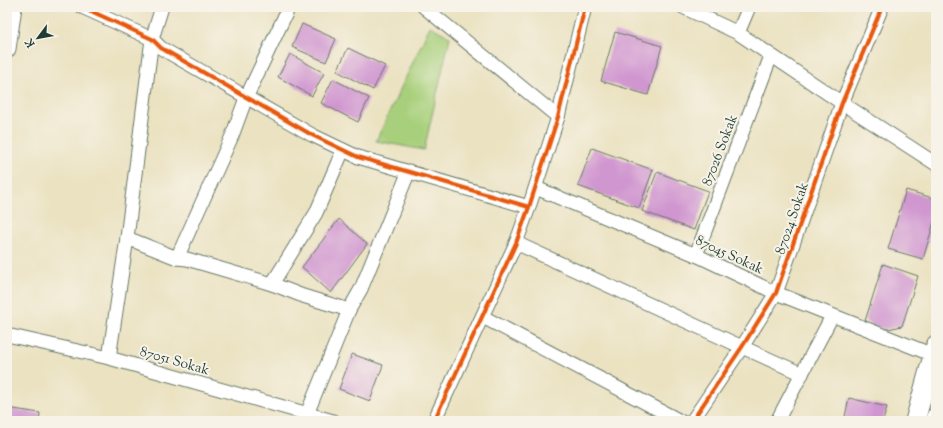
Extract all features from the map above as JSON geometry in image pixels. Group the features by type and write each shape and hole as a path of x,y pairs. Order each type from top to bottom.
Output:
{"main road":[{"path":"914,421 935,350"},
{"path":"935,421 936,417"}],"street":[{"path":"7,49 13,7"},
{"path":"82,7 152,39 161,48 246,98 312,135 358,157 529,207"},
{"path":"109,358 127,238 152,39 162,7"},
{"path":"177,258 232,136 246,98 289,7"},
{"path":"424,7 558,117"},
{"path":"682,7 738,33 936,164"},
{"path":"738,33 749,7"},
{"name":"87024 Sokak","path":"692,421 742,347 776,293 842,103 882,7"},
{"path":"434,421 516,243 536,188 558,117 581,8"},
{"name":"87026 Sokak","path":"696,255 771,56"},
{"path":"272,284 316,213 343,150"},
{"path":"307,414 349,310 361,289 409,171"},
{"name":"87045 Sokak","path":"536,188 696,255 776,293 832,316 935,350"},
{"path":"127,238 177,258 186,259 272,284 303,296 349,310"},
{"path":"516,243 802,374"},
{"path":"777,421 832,316"},
{"path":"483,317 680,421"},
{"name":"87051 Sokak","path":"7,335 109,358 333,421"}],"green space":[{"path":"430,26 450,37 424,150 376,141"}],"building":[{"path":"302,24 336,39 326,62 292,47"},
{"path":"615,32 662,46 648,95 601,81"},
{"path":"348,48 385,66 373,90 337,71"},
{"path":"290,54 324,73 312,96 278,77"},
{"path":"333,79 369,98 358,122 321,103"},
{"path":"592,148 653,170 639,208 578,186"},
{"path":"657,172 708,191 694,230 642,211"},
{"path":"906,190 936,199 936,215 923,259 888,249"},
{"path":"339,219 367,244 331,293 302,267"},
{"path":"883,264 918,276 902,326 888,329 876,328 865,321"},
{"path":"352,354 383,365 370,401 339,389"},
{"path":"849,398 887,407 883,421 844,421"},
{"path":"7,408 40,413 39,421 7,421"}],"cycle path":[{"path":"82,7 152,39 161,48 312,135 358,157 529,207"},
{"path":"434,421 516,243 558,117 585,7"},
{"path":"692,421 742,347 776,293 842,103 882,7"}]}
